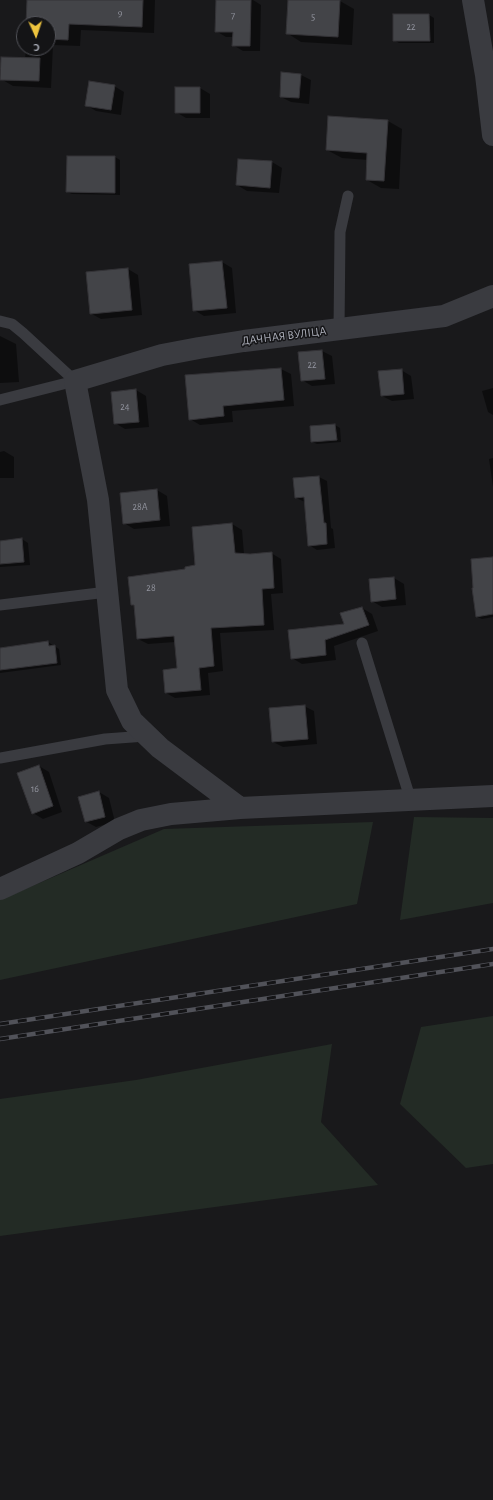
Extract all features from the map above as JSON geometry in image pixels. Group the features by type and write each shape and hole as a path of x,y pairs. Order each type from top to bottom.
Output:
{"street":[{"path":"473,0 490,75 493,135"},
{"name":"ДАЧНАЯ ВУЛІЦА","path":"75,381 162,355 244,341 444,316 493,296"},
{"path":"75,381 98,500 117,690 132,721 147,736 160,748 240,808"},
{"path":"0,889 78,853 119,829 141,820 171,814 240,808 493,796"}],"lane":[{"path":"338,330 340,232 348,196"},
{"path":"0,321 12,324 24,333 75,381"},
{"path":"0,400 75,381"},
{"path":"0,605 106,592"},
{"path":"362,643 411,800"},
{"path":"0,758 105,739 147,736"}],"shaded area":[{"path":"414,817 493,818 493,903 400,920"},
{"path":"373,822 357,904 0,980 0,900 164,829"},
{"path":"493,1016 493,1164 466,1168 400,1104 421,1027"},
{"path":"332,1044 321,1122 378,1185 0,1236 0,1099 136,1080"}],"building":[{"path":"27,0 143,0 142,27 69,24 68,40 56,39 56,16 26,16"},
{"path":"216,0 251,0 250,46 232,46 233,32 215,32"},
{"path":"288,0 340,0 338,37 286,34"},
{"path":"393,14 429,14 430,41 393,41"},
{"path":"1,57 40,58 39,81 0,80"},
{"path":"281,72 301,74 299,98 280,97"},
{"path":"89,81 115,85 111,110 85,106"},
{"path":"175,87 200,87 200,113 175,113"},
{"path":"328,116 388,120 384,181 366,180 367,153 326,150"},
{"path":"67,156 115,156 115,193 66,192"},
{"path":"238,159 272,161 270,188 236,185"},
{"path":"222,261 227,308 193,311 189,264"},
{"path":"128,268 132,310 90,314 86,272"},
{"path":"322,350 325,379 301,381 298,352"},
{"path":"281,368 284,400 223,406 224,416 189,420 185,375"},
{"path":"402,369 404,394 381,396 378,371"},
{"path":"136,389 139,422 114,424 111,392"},
{"path":"335,424 337,440 311,442 310,426"},
{"path":"319,476 324,523 326,523 327,544 308,546 304,497 295,498 293,478"},
{"path":"157,489 160,520 123,524 120,493"},
{"path":"232,523 235,553 250,554 272,552 274,588 262,589 264,625 211,628 214,666 199,668 201,690 165,693 163,670 177,668 174,636 137,639 134,605 131,605 128,577 185,569 185,567 195,565 192,527"},
{"path":"22,538 24,562 0,564 0,541"},
{"path":"493,557 493,614 476,617 472,588 471,559"},
{"path":"394,577 396,599 371,602 369,579"},
{"path":"362,607 369,625 325,640 326,655 291,659 288,630 344,624 340,613"},
{"path":"48,641 49,646 55,645 57,663 0,670 0,648"},
{"path":"305,705 308,739 272,742 269,708"},
{"path":"39,765 53,806 32,814 17,773"},
{"path":"99,791 105,817 85,822 78,797"}],"railway":[{"path":"0,1024 493,949"},
{"path":"0,1039 493,964"}]}
